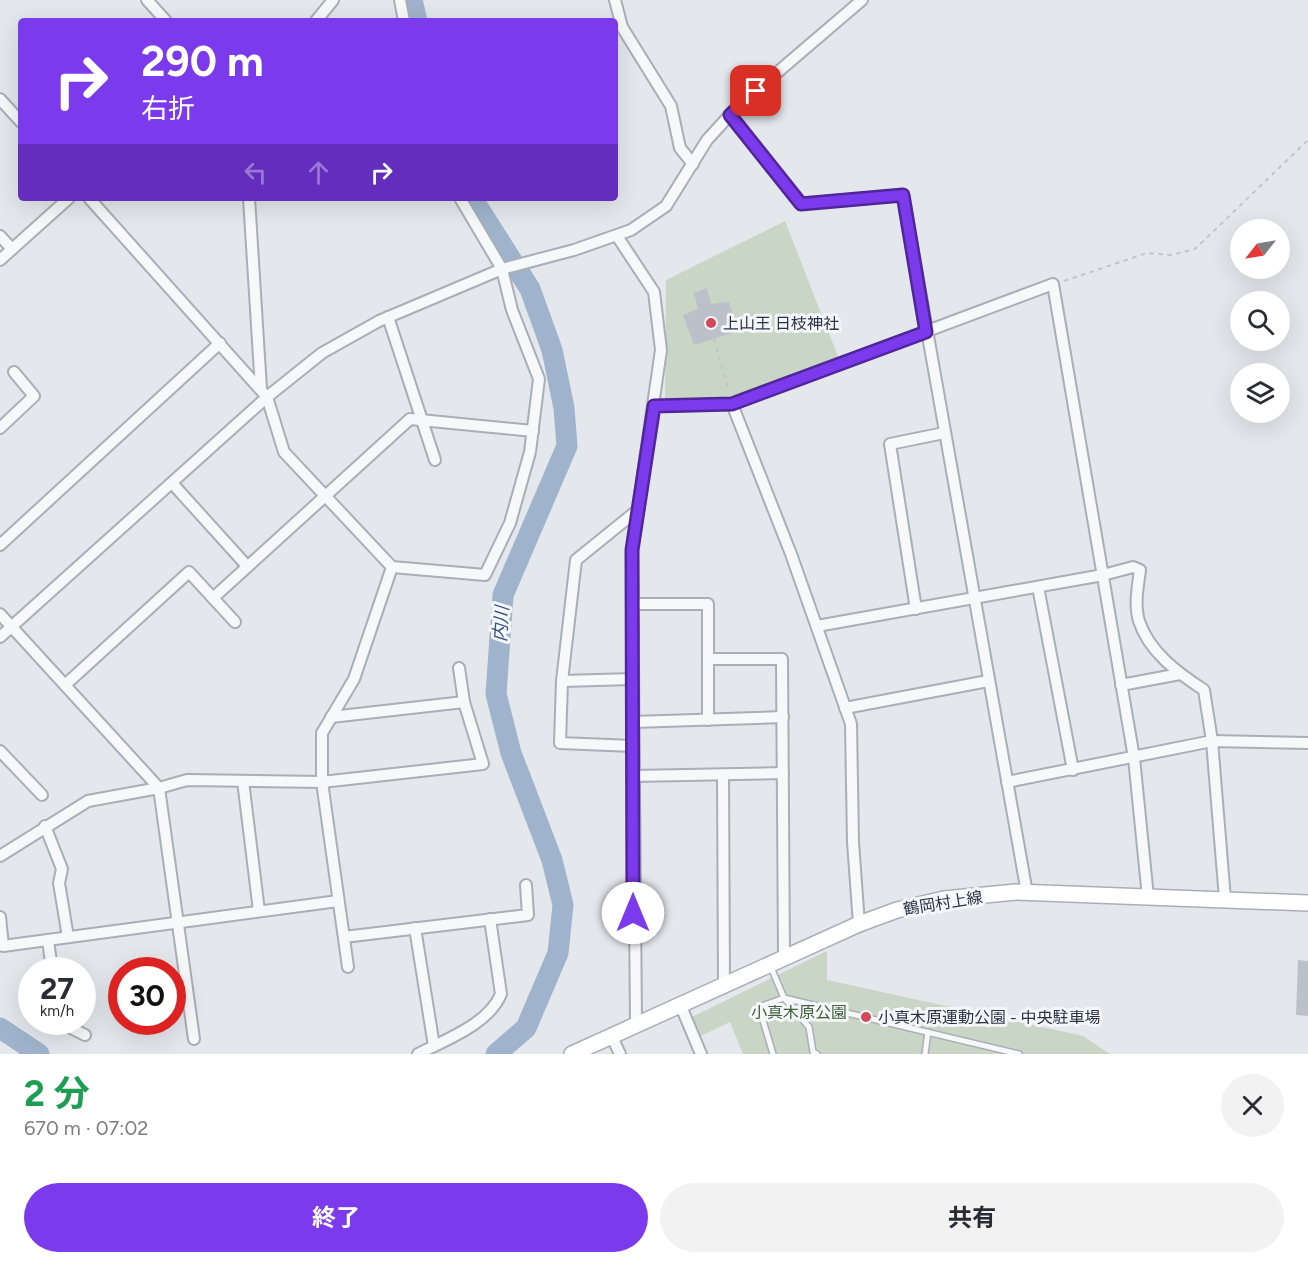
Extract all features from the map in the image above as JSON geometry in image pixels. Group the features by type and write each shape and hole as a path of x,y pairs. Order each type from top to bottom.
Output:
{"main road":[{"name":"鶴岡村上線","path":"572,1054 859,924 897,910 944,899 1027,893 1308,903"}],"street":[{"path":"147,0 162,18"},
{"path":"400,0 403,18"},
{"path":"615,0 622,27 671,106 680,148 693,164"},
{"path":"0,637 172,483 264,393 322,353 388,316 502,269 617,236 631,230 666,206 708,140 730,115 862,0"},
{"path":"318,18 328,1"},
{"path":"0,99 18,119"},
{"path":"730,115 801,204 903,195 1027,893"},
{"path":"0,260 66,201"},
{"path":"92,201 264,393"},
{"path":"249,201 264,393 284,452 392,567 485,575 510,523 530,452 539,380 512,310 502,269 462,201"},
{"path":"0,236 12,249"},
{"path":"617,236 654,292 662,350 632,550 636,1024"},
{"path":"654,406 732,404 1053,284 1134,758 1148,897"},
{"path":"388,316 435,460"},
{"path":"0,545 220,343"},
{"path":"0,428 34,396 14,372"},
{"path":"732,404 817,626 851,724 853,842 859,924"},
{"path":"213,598 410,419 533,431"},
{"path":"916,609 890,444 944,433"},
{"path":"172,483 247,566"},
{"path":"633,746 560,743 562,681 576,560 639,509"},
{"path":"348,967 322,782 322,733 354,678 392,567"},
{"path":"817,626 1103,575 1133,567 1140,570 1138,620 1150,642 1169,665 1204,690 1212,741 1225,900"},
{"path":"65,685 189,572 235,622"},
{"path":"1038,587 1073,770"},
{"path":"633,604 708,604 708,720"},
{"path":"0,614 159,788 194,1039"},
{"path":"708,659 782,659 784,957"},
{"path":"0,856 88,801 159,788 187,780 322,782 483,764 464,702 459,668"},
{"path":"1121,685 1180,674"},
{"path":"562,681 633,679"},
{"path":"845,708 988,681"},
{"path":"331,717 464,702"},
{"path":"633,722 783,717"},
{"path":"1007,782 1212,741 1308,743"},
{"path":"0,751 42,795"},
{"path":"633,776 783,773"},
{"path":"723,775 724,984"},
{"path":"243,781 259,911"},
{"path":"45,826 62,869 59,883 68,937"},
{"path":"344,937 528,915 526,885"},
{"path":"0,917 3,946 338,901"},
{"path":"418,1054 473,1023 496,1004 501,994 490,919"},
{"path":"415,928 434,1046"},
{"path":"48,940 50,957"},
{"path":"680,1004 701,1054"},
{"path":"611,1035 620,1054"}],"lane":[{"path":"770,964 784,998 809,1027 813,1052 817,1054"},
{"path":"773,1054 759,1007 784,998 1019,1054"},
{"path":"925,1054 928,1032"}],"path":[{"path":"1053,284 1147,253 1171,255 1195,249 1308,140"},
{"path":"714,339 732,404"}],"green space":[{"path":"785,221 839,359 727,400 693,398 665,401 666,280"},
{"name":"小真木原公園","path":"827,951 827,980 1083,1036 1110,1054 743,1054 730,1022 701,1036 692,1017"}],"building":[{"name":"上山王 日枝神社","path":"707,288 711,304 729,302 738,331 694,345 683,315 698,309 694,293"},
{"path":"1298,960 1308,961 1308,1016 1296,1015"}],"waterway":[{"name":"内川","path":"412,0 416,18"},
{"name":"内川","path":"474,201 530,289 552,350 564,408 567,446 503,595 496,694 511,753 552,860 563,905 558,953 526,1028 496,1054"},
{"name":"内川","path":"0,1028 39,1054"}],"place":[{"name":"上山王 日枝神社","path":"711,323"},
{"name":"小真木原運動公園 - 中央駐車場","path":"866,1017"}],"route":[{"path":"633,913 632,550 654,406 732,404 926,332 903,195 801,204 761,150 730,115 756,91"}]}
